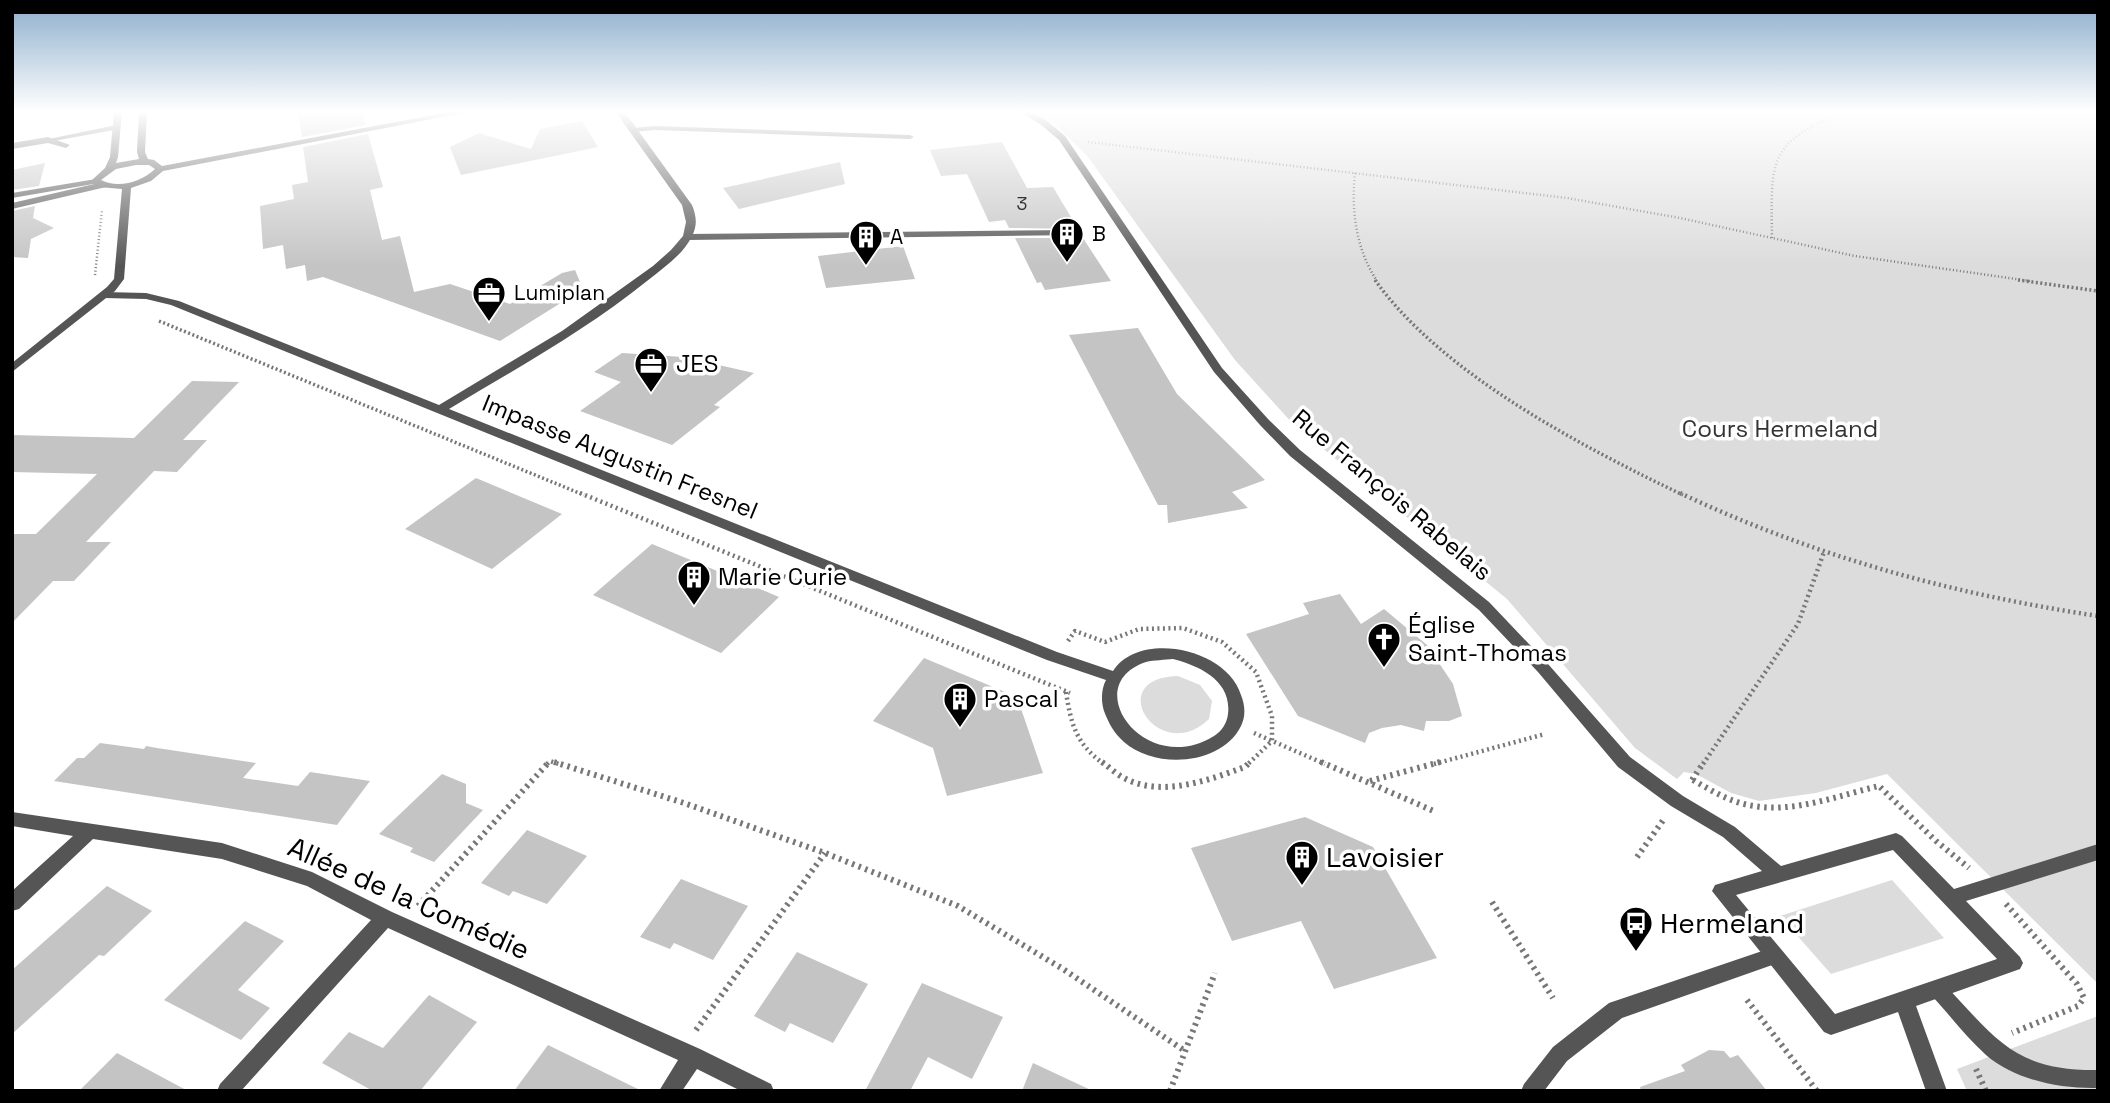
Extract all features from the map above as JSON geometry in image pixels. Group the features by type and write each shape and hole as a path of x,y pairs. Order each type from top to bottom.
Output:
{"street":[{"path":"109,169 112,162"},
{"path":"100,183 100,175 109,169 142,162"},
{"path":"147,162 156,164 160,169"},
{"path":"12,206 100,183 127,185 146,180 160,169 195,162"},
{"path":"440,409 581,324 668,259 687,237 692,215 656,162"},
{"name":"Rue François Rabelais","path":"1078,162 1218,370 1264,422 1295,453 1484,606 1543,668 1624,762 1677,801 1729,832 1778,874"},
{"path":"12,369 116,284 121,274 127,185"},
{"name":"Impasse Augustin Fresnel","path":"104,295 162,299 1055,657 1114,677"},
{"path":"1173,653 1201,659 1217,669 1231,685 1237,704 1233,725 1215,744 1192,752 1164,752 1144,747 1127,736 1113,720 1108,696 1114,677 1127,664 1151,654 1173,653"},
{"name":"Allée de la Comédie","path":"12,819 222,850 313,880 393,921 687,1053 764,1091"},
{"path":"12,903 91,830"},
{"path":"1896,841 1951,898 2013,963 1831,1025 1721,891 1896,841"},
{"path":"1951,898 2098,852"},
{"path":"227,1091 393,921"},
{"path":"1531,1091 1560,1054 1616,1010 1774,956"},
{"path":"1904,1000 1937,1091"},
{"path":"669,1091 687,1053"}],"lane":[{"path":"12,196 100,183"},
{"path":"687,237 1075,233"},
{"path":"1937,989 1998,1054 2044,1073 2075,1080 2098,1079"}],"path":[{"path":"1263,162 1567,198 1855,256 2098,291"},
{"path":"1772,239 1772,176 1777,162"},
{"path":"1355,173 1354,205 1368,266 1380,284 1412,320 1460,363 1540,420 1626,466 1724,513 1824,552 1950,588 2098,616"},
{"path":"94,281 103,200"},
{"path":"156,319 1038,680 1068,692 1072,727 1096,758 1125,779 1161,788 1202,782 1245,766 1272,741 1272,716 1256,672 1222,642 1183,628 1139,629 1105,642 1075,632 1038,680"},
{"path":"1824,552 1798,624 1694,777 1722,795 1762,807 1806,803 1879,786 1936,841 1990,886 2077,984 2084,998 2078,1006 1988,1042 1970,1052 1986,1091"},
{"path":"1233,725 1369,781 1436,812"},
{"path":"1369,781 1545,734"},
{"path":"393,921 550,761 684,803 825,853 958,906 1063,969 1185,1051"},
{"path":"1637,857 1665,819"},
{"path":"687,1053 825,853"},
{"path":"1492,902 1553,998"},
{"path":"1170,1091 1215,974"},
{"path":"1747,1000 1817,1091"}],"green space":[{"name":"Cours Hermeland","path":"1092,162 2098,162 2098,984 1887,774 1816,793 1759,801 1731,793 1696,774 1684,772 1677,779 1635,748 1507,599 1293,424 1235,360"},
{"path":"1178,676 1200,685 1212,701 1209,719 1190,731 1172,733 1157,727 1146,716 1141,703 1143,690 1155,680"},
{"path":"1892,880 1944,938 1831,974 1780,916"},
{"path":"2098,1016 2098,1091 1967,1091 1957,1069"}],"building":[{"path":"305,162 376,162 383,187 370,190 382,240 400,236 414,292 450,284 510,304 562,273 575,270 583,289 500,341 323,277 307,281 305,265 286,269 283,245 263,249 260,206 294,199 292,185 308,182"},
{"path":"456,162 522,162 461,175"},
{"path":"838,162 840,162 845,184 739,209 723,188"},
{"path":"935,162 1013,162 1027,188 1053,187 1078,229 1009,228 1005,220 989,222 967,174 941,176"},
{"path":"45,163 39,186 12,190 12,170"},
{"path":"35,206 33,218 54,228 31,239 28,258 12,257 12,211"},
{"name":"B","path":"1081,235 1111,281 1045,290 1041,282 1037,283 1015,238 1078,238"},
{"name":"A","path":"903,246 915,279 826,288 818,256"},
{"path":"1138,328 1177,394 1265,480 1232,492 1248,508 1168,523 1167,505 1158,505 1069,335"},
{"path":"622,353 683,357 754,373 714,405 720,407 672,445 580,411 621,382 594,372"},
{"path":"192,381 239,382 183,440 207,440 177,472 154,471 86,542 111,542 74,581 53,581 12,623 12,534 36,534 97,474 12,472 12,435 134,438"},
{"path":"476,478 562,514 492,569 405,529"},
{"name":"Marie Curie","path":"652,544 779,597 721,653 593,595"},
{"name":"Église Saint-Thomas","path":"1340,594 1361,624 1384,609 1427,645 1453,684 1462,716 1449,721 1426,721 1424,731 1401,725 1382,728 1369,733 1365,743 1298,716 1246,634 1309,614 1303,603"},
{"name":"Pascal","path":"924,658 1017,697 1043,773 947,796 933,748 873,721"},
{"path":"100,743 144,749 146,746 256,763 243,778 298,786 310,772 370,781 337,825 54,781 77,758 84,758"},
{"path":"442,774 466,784 466,803 483,810 434,862 410,852 413,848 379,834"},
{"name":"Lavoisier","path":"1305,817 1373,847 1437,958 1334,989 1301,921 1232,941 1191,848"},
{"path":"527,830 587,856 547,904 513,891 509,896 481,883"},
{"path":"681,879 748,906 713,960 674,943 670,949 640,937"},
{"path":"107,886 152,911 104,956 99,955 12,1034 12,970"},
{"path":"245,921 284,941 238,990 270,1008 241,1040 164,1000"},
{"path":"797,952 868,984 833,1043 790,1023 785,1032 754,1016"},
{"path":"922,983 1003,1017 972,1079 928,1057 910,1091 865,1091"},
{"path":"429,995 477,1022 420,1091 373,1091 322,1063 349,1032 383,1048"},
{"path":"548,1045 642,1091 514,1091"},
{"path":"1709,1050 1724,1051 1730,1058 1738,1055 1767,1091 1641,1091 1640,1087 1685,1071 1681,1065"},
{"path":"117,1053 188,1091 79,1091"},
{"path":"1033,1063 1093,1091 1022,1091"}],"place":[{"name":"B","path":"1067,264"},
{"name":"A","path":"866,267"},
{"name":"Lumiplan","path":"489,323"},
{"name":"JES","path":"651,394"},
{"name":"Marie Curie","path":"694,607"},
{"name":"Église Saint-Thomas","path":"1384,669"},
{"name":"Pascal","path":"960,729"},
{"name":"Lavoisier","path":"1302,887"},
{"name":"Hermeland","path":"1636,953"}]}
